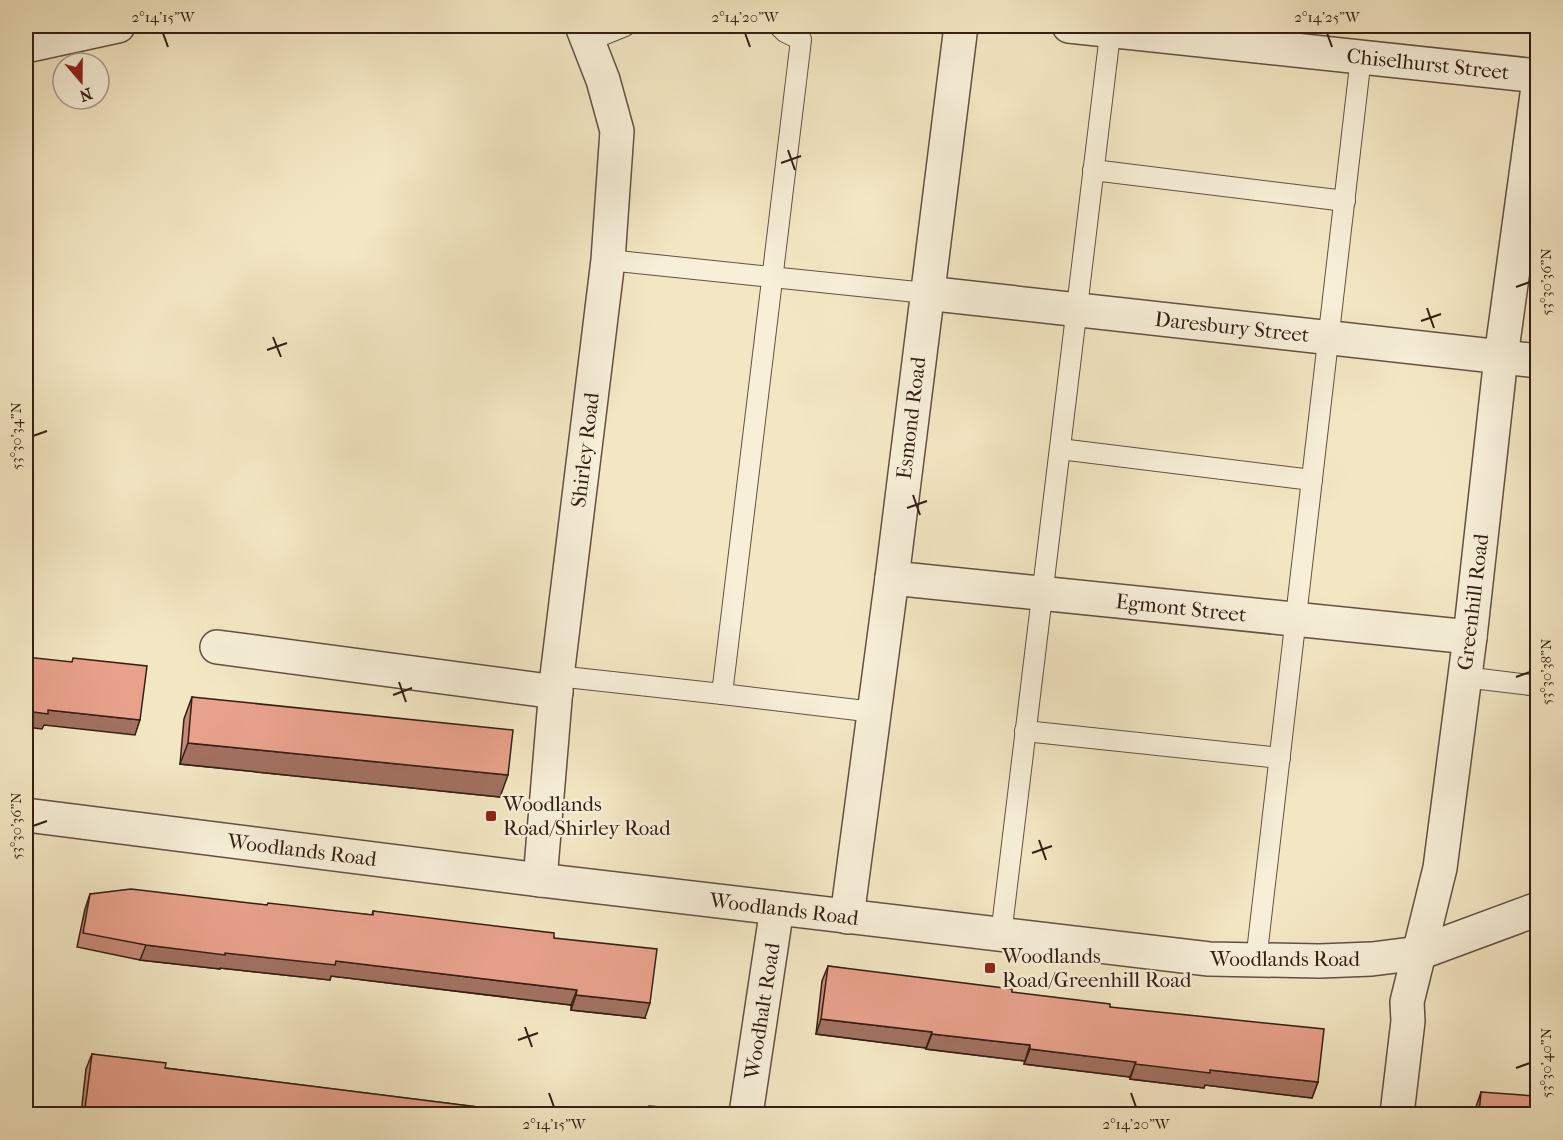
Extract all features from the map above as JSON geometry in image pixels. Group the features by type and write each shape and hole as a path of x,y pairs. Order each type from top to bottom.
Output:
{"street":[{"path":"26,46 118,26"},
{"name":"Esmond Road","path":"847,917 961,26"},
{"name":"Chiselhurst Street","path":"1069,26 1111,28 1538,76"},
{"name":"Shirley Road","path":"540,880 556,684 608,260 617,131 603,80 585,33"},
{"name":"Greenhill Road","path":"1397,1114 1408,1021 1407,1002 1440,868 1470,637 1501,357 1538,87"},
{"name":"Daresbury Street","path":"926,293 1538,361"},
{"name":"Egmont Street","path":"892,578 1470,637"},
{"path":"217,647 556,684"},
{"name":"Woodlands Road","path":"26,814 540,880 1209,959 1320,961 1372,959 1419,953 1538,909"},
{"name":"Woodhalt Road","path":"746,1114 777,908"}],"lane":[{"path":"585,33 625,26"},
{"path":"722,694 802,33 785,32 779,26"},
{"path":"1001,935 1111,28"},
{"path":"1256,961 1361,57"},
{"path":"1093,170 1345,201"},
{"path":"608,260 926,293"},
{"path":"1060,449 1312,480"},
{"path":"1464,677 1538,686"},
{"path":"556,684 722,694 874,712"},
{"path":"1025,731 1280,758"}],"building":[{"path":"26,657 72,662 73,658 147,666 140,720 48,710 48,714 26,711"},
{"path":"192,697 513,730 508,775 188,743"},
{"path":"131,889 373,915 373,911 554,933 554,938 657,949 650,1003 576,995 577,990 336,961 335,965 225,953 225,955 146,945 83,933 90,894"},
{"path":"828,966 1012,989 1012,992 1110,1004 1110,1007 1324,1029 1318,1082 1135,1064 1136,1062 1030,1049 1030,1045 821,1019"},
{"path":"92,1054 166,1063 165,1068 534,1114 142,1114 85,1108"},
{"path":"1481,1092 1535,1096 1533,1114 1479,1114"},
{"path":"649,1106 704,1111 703,1114 649,1114"}],"place":[{"name":"Woodlands Road/Shirley Road","path":"491,816"},
{"name":"Woodlands Road/Greenhill Road","path":"990,968"}]}
